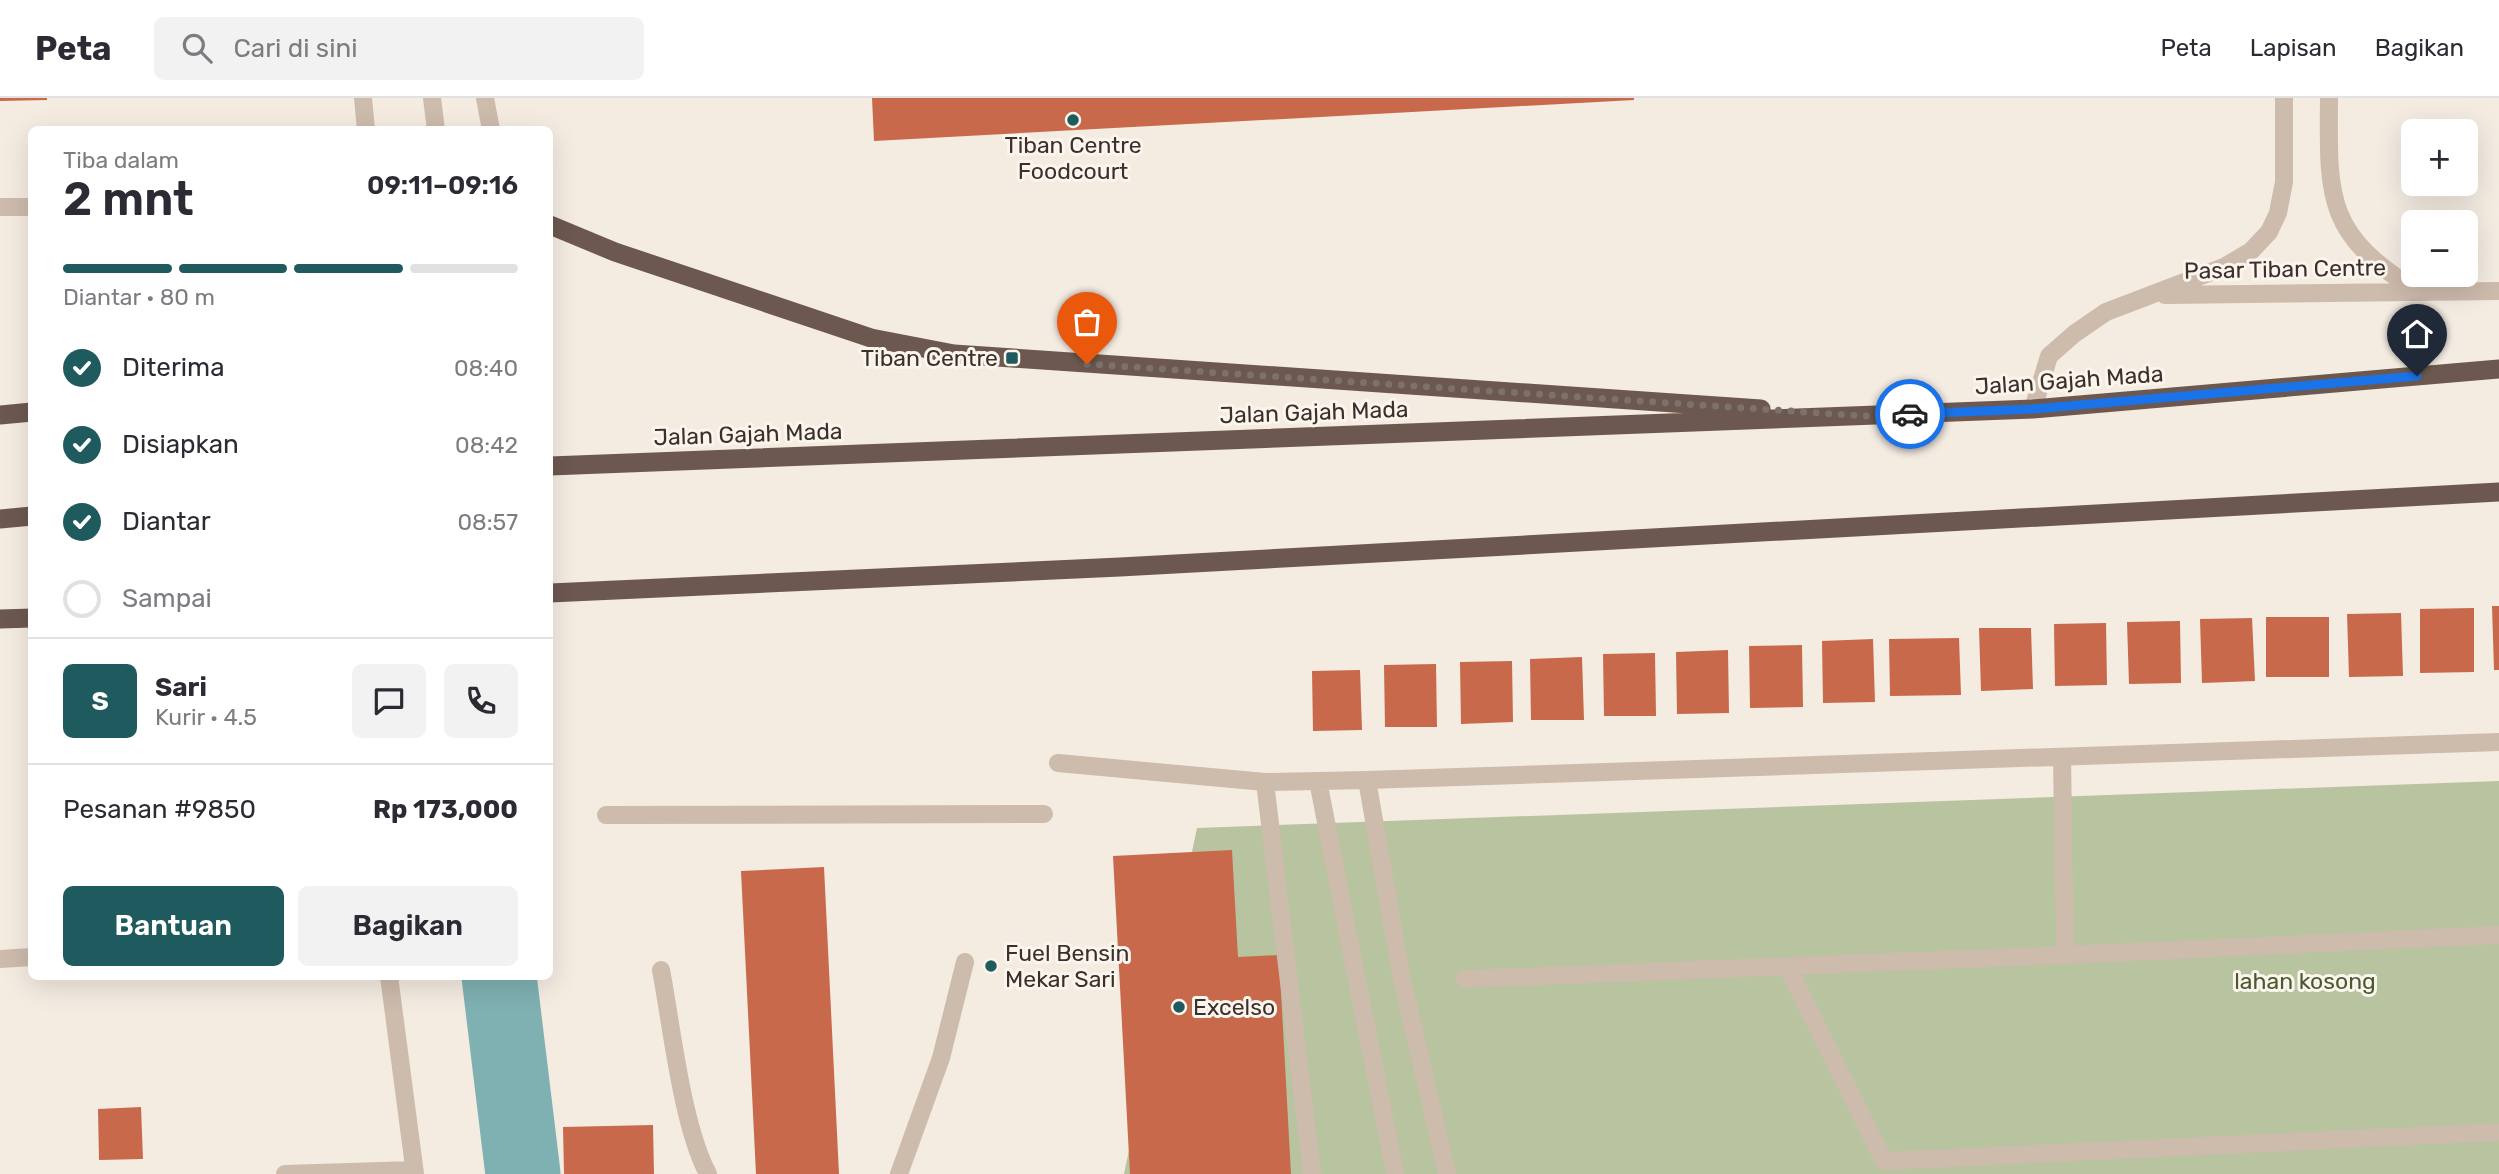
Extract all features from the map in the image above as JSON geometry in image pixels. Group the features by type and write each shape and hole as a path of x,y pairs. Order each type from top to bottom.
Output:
{"highway":[{"path":"553,226 615,252 872,338 954,354 1864,416"},
{"name":"Jalan Gajah Mada","path":"553,466 2033,409 2499,369"},
{"path":"0,415 28,412"},
{"path":"553,593 1162,564 2499,492"},
{"path":"0,519 28,516"},
{"path":"0,619 28,618"}],"street":[{"path":"363,98 366,126"},
{"path":"432,98 436,126"},
{"path":"485,98 490,126"},
{"name":"Pasar Tiban Centre","path":"2033,409 2049,356 2106,312 2224,267 2251,251 2269,232 2278,213 2284,183 2284,98"},
{"name":"Pasar Tiban Centre","path":"2329,98 2330,177 2337,213 2362,249 2382,269 2419,292"},
{"path":"0,207 28,207"},
{"name":"Pasar Tiban Centre","path":"2151,295 2499,291"},
{"path":"1058,763 1265,782 2499,742"},
{"path":"2062,757 2065,955"},
{"path":"1367,780 1401,975 1447,1174"},
{"path":"1318,781 1395,1174"},
{"path":"1265,782 1312,1174"},
{"path":"606,814 1044,814"},
{"path":"1465,979 2499,935"},
{"path":"0,959 28,957"},
{"path":"899,1174 941,1058 965,962"},
{"path":"1787,966 1884,1161 2499,1132"},
{"path":"661,971 686,1101 700,1159 708,1174"},
{"path":"285,1174 415,1172 390,980"}],"green space":[{"name":"lahan kosong","path":"2499,781 2499,1174 1124,1174 1197,828"}],"building":[{"path":"0,98 47,98 47,100 0,101"},
{"name":"Tiban Centre Foodcourt","path":"872,98 1634,98 1634,100 874,141"},
{"path":"2492,606 2499,606 2499,670 2494,670"},
{"path":"2474,608 2474,672 2420,673 2420,609"},
{"path":"2401,613 2403,676 2349,677 2347,614"},
{"path":"2266,617 2329,617 2329,677 2266,677"},
{"path":"2252,618 2255,681 2202,683 2200,619"},
{"path":"2180,621 2181,683 2129,684 2127,622"},
{"path":"2106,623 2107,685 2055,686 2054,624"},
{"path":"1979,628 2031,628 2033,689 1981,691"},
{"path":"1959,638 1961,695 1890,696 1889,639"},
{"path":"1873,639 1875,702 1823,703 1822,641"},
{"path":"1802,645 1803,707 1750,708 1749,646"},
{"path":"1728,650 1729,713 1677,714 1676,652"},
{"path":"1655,653 1656,716 1604,716 1603,654"},
{"path":"1582,657 1584,720 1531,720 1530,659"},
{"path":"1512,661 1513,722 1461,724 1460,662"},
{"path":"1436,664 1437,727 1385,727 1384,665"},
{"path":"1360,670 1362,730 1313,731 1312,671"},
{"path":"1232,850 1238,957 1279,955 1291,1174 1130,1174 1113,856"},
{"path":"824,867 839,1174 756,1174 741,871"},
{"path":"141,1107 143,1159 99,1160 98,1109"},
{"path":"653,1125 654,1174 564,1174 563,1127"}],"waterway":[{"path":"499,980 523,1174"}],"way so far":[{"path":"1087,364 1864,416 1910,414"}],"place":[{"name":"Tiban Centre Foodcourt","path":"1073,120"},
{"name":"Tiban Centre","path":"1012,358"},
{"name":"Fuel Bensin Mekar Sari","path":"991,966"},
{"name":"Excelso","path":"1179,1007"}],"route":[{"path":"1910,414 2033,409 2417,376"}]}
